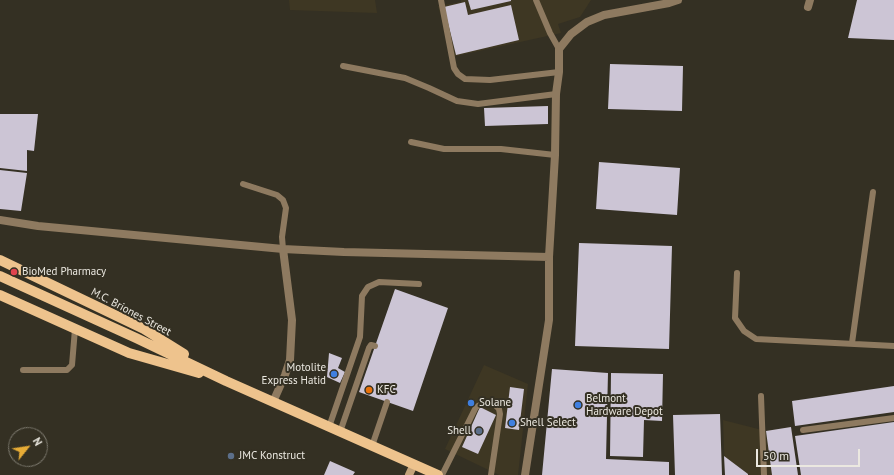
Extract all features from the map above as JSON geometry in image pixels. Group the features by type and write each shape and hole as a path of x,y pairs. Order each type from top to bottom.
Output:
{"main road":[{"name":"M.C. Briones Street","path":"0,260 144,329 226,380"},
{"name":"M.C. Briones Street","path":"0,276 340,432 414,464 432,474"},
{"name":"M.C. Briones Street","path":"0,295 129,353 226,380"}],"street":[{"path":"526,475 548,320 549,257 559,49 571,34 587,22 604,15 678,0"},
{"path":"0,220 38,226 283,249 549,257"},
{"path":"274,402 290,360 292,320 283,249"},
{"path":"409,475 414,464"}],"lane":[{"path":"441,0 454,68 458,74 465,79 490,80 559,72"},
{"path":"536,0 550,33 559,49"},
{"path":"343,66 405,78 457,101 478,104 556,94"},
{"path":"411,142 444,149 501,149 555,155"},
{"path":"243,184 277,195 283,200 286,208 282,237 283,249"},
{"path":"852,343 873,192"},
{"path":"737,274 735,318 744,331 756,339 894,346"},
{"path":"329,427 360,337 362,296 368,287 379,282 419,284"},
{"path":"23,370 67,370 72,365 75,329"},
{"path":"340,432 369,348 371,346 375,346"},
{"path":"761,396 764,475"},
{"path":"372,446 387,402"},
{"path":"442,475 476,406 485,402 499,408 500,414 491,475"},
{"path":"803,430 894,418"}],"shaded area":[{"path":"289,0 375,0 377,13 290,10"},
{"path":"461,0 591,0 580,17 558,24 561,33 452,57 438,6 461,2"},
{"path":"484,365 528,384 518,475 499,475 445,449"},
{"path":"723,420 766,431 791,427 798,475 725,475"}],"building":[{"path":"468,0 511,0 511,1 471,10"},
{"path":"857,0 894,0 894,40 848,38"},
{"path":"465,2 468,15 511,5 519,40 456,55 444,7"},
{"path":"610,64 683,66 682,111 608,109"},
{"path":"548,106 548,124 485,126 484,108"},
{"path":"0,114 38,114 34,151 27,150 27,171 0,168"},
{"path":"599,162 680,168 677,215 596,209"},
{"path":"0,170 27,173 21,211 0,209"},
{"path":"579,243 672,246 669,349 575,346"},
{"path":"395,289 448,308 413,411 359,392"},
{"path":"329,353 342,358 338,368 345,372 340,383 327,377"},
{"name":"Belmont Hardware Depot","path":"552,369 608,373 606,459 669,462 669,475 542,475"},
{"path":"611,373 663,374 662,421 644,420 643,457 610,456"},
{"path":"894,386 894,412 795,426 792,401"},
{"path":"510,387 524,389 519,430 505,428"},
{"name":"Shell","path":"480,407 496,415 478,454 462,447"},
{"path":"720,414 722,475 675,475 673,415"},
{"path":"894,422 894,475 801,475 795,436"},
{"path":"791,427 798,475 772,475 766,431"},
{"path":"724,456 748,474 748,475 725,475"},
{"path":"330,461 355,472 353,475 324,475"}],"place":[{"name":"BioMed Pharmacy","path":"14,272"},
{"name":"Motolite Express Hatid","path":"334,374"},
{"name":"KFC","path":"369,390"},
{"name":"Solane","path":"471,403"},
{"name":"Belmont Hardware Depot","path":"578,405"},
{"name":"Shell Select","path":"512,423"},
{"name":"Shell","path":"479,431"},
{"name":"JMC Konstruct","path":"231,456"}]}
